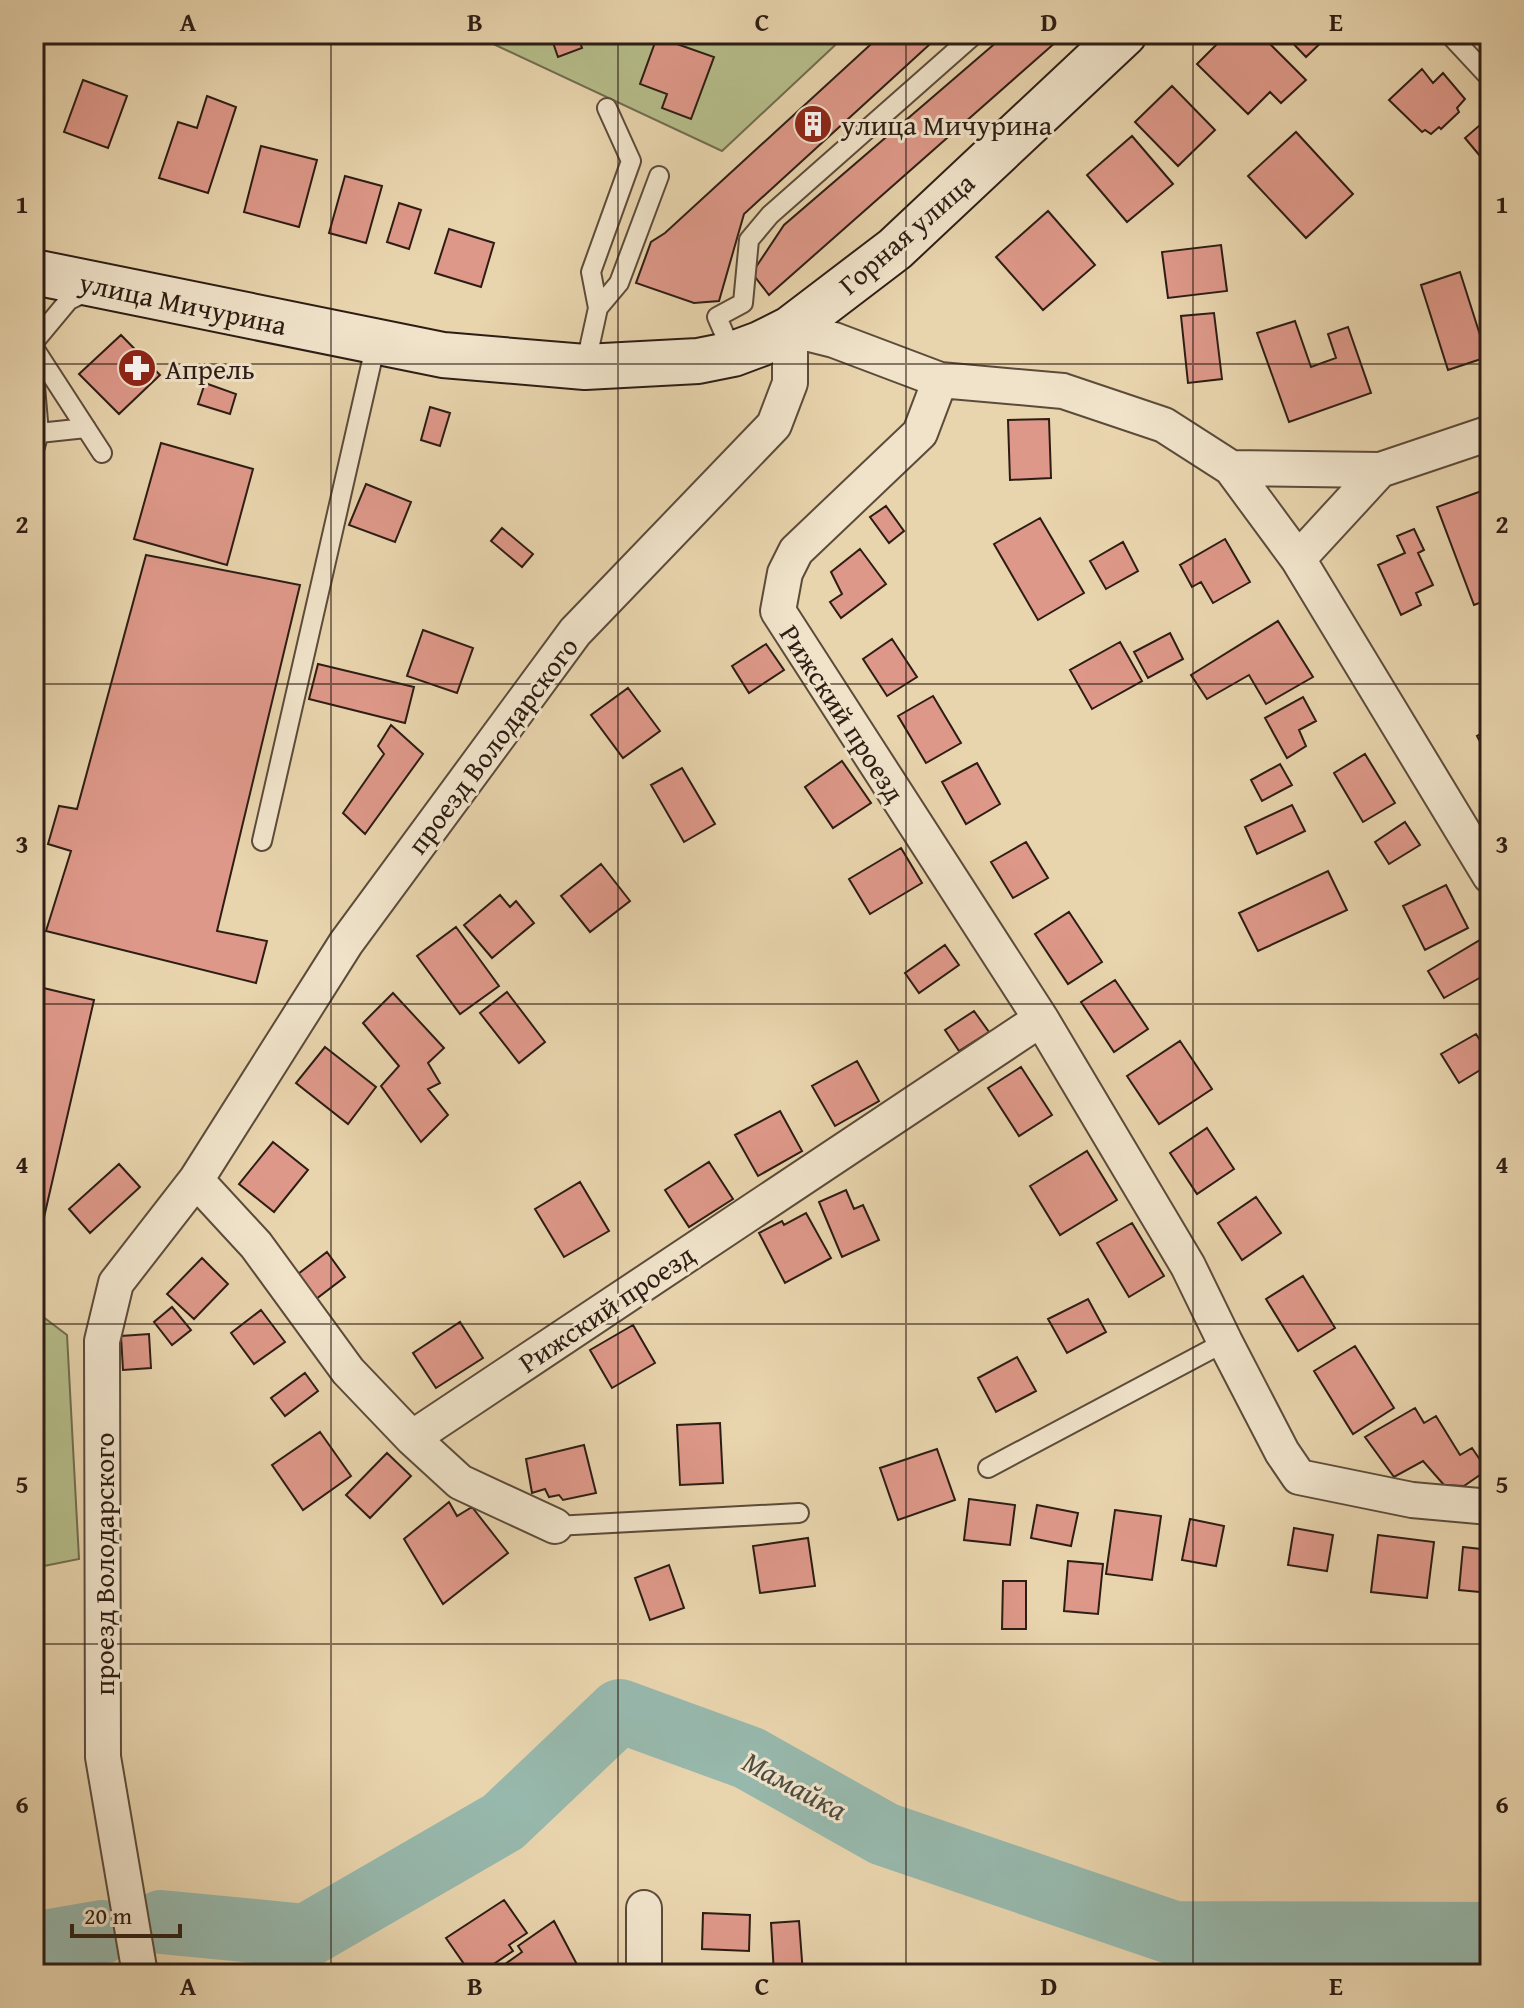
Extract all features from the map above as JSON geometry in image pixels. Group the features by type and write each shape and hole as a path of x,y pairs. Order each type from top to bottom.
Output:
{"street":[{"name":"Горная улица","path":"790,329 895,249 1124,34"},
{"name":"улица Мичурина","path":"34,272 443,355 585,367 698,361 733,354 790,329"},
{"path":"790,329 834,340 940,380 1063,391 1164,425 1231,468 1298,559 1490,876"},
{"name":"проезд Володарского","path":"140,1974 103,1757 102,1341 116,1283 196,1180 346,943 575,632 774,425 790,383 790,329"},
{"name":"Рижский проезд","path":"940,380 920,433 796,551 785,573 778,611 1041,1019 1188,1266 1282,1452 1299,1477 1412,1500 1490,1507"},
{"path":"1231,468 1380,470 1490,433"},
{"path":"1298,559 1380,470"},
{"name":"Рижский проезд","path":"412,1438 1041,1019"},
{"path":"196,1180 256,1245 348,1371 412,1438 460,1482 555,1526"},
{"path":"644,1908 644,1974"}],"lane":[{"path":"733,354 717,317 743,303 749,240 770,215 975,34"},
{"path":"1449,34 1490,78"},
{"path":"585,367 598,308 591,272 631,161 607,108"},
{"path":"598,308 619,283 659,176"},
{"path":"34,342 69,300 99,285"},
{"path":"262,841 376,343"},
{"path":"34,348 102,453"},
{"path":"34,375 36,442 86,428"},
{"path":"988,1468 1225,1342"},
{"path":"555,1526 799,1513"}],"green space":[{"path":"472,34 847,34 722,151"},
{"path":"34,1310 67,1335 79,1559 34,1568"}],"building":[{"path":"550,34 577,34 582,48 558,57"},
{"name":"улица Мичурина","path":"882,34 941,34 744,214 719,301 694,303 636,283 651,242 665,233"},
{"path":"1006,34 1065,34 769,295 752,273 784,225"},
{"path":"1227,34 1260,34 1306,80 1281,103 1270,92 1248,114 1197,64"},
{"path":"1284,34 1330,34 1306,57"},
{"path":"657,37 714,57 691,119 662,108 667,94 640,84"},
{"path":"1422,69 1433,83 1443,73 1465,99 1457,108 1459,112 1431,134 1425,130 1422,132 1389,100"},
{"path":"83,80 127,96 108,148 64,132"},
{"path":"1172,86 1215,130 1178,166 1135,122"},
{"path":"207,96 236,107 208,193 159,178 178,122 197,128"},
{"path":"1488,118 1490,120 1490,168 1465,138"},
{"path":"1296,132 1353,194 1306,238 1248,176"},
{"path":"1132,136 1173,184 1127,222 1087,175"},
{"path":"261,146 317,160 299,227 244,212"},
{"path":"345,176 382,186 366,243 329,233"},
{"path":"399,203 421,210 409,249 387,242"},
{"path":"1048,211 1095,265 1043,310 996,257"},
{"path":"449,229 494,243 481,287 435,273"},
{"path":"1221,245 1227,291 1168,298 1162,252"},
{"path":"1460,272 1487,357 1448,370 1421,285"},
{"path":"1214,313 1222,379 1188,383 1181,316"},
{"path":"1295,321 1311,367 1336,358 1328,334 1348,327 1371,393 1289,422 1257,333"},
{"path":"121,335 160,375 119,414 79,374"},
{"path":"205,383 236,394 230,414 198,404"},
{"path":"430,407 450,413 440,446 421,440"},
{"path":"1049,419 1051,478 1010,480 1008,420"},
{"path":"161,443 253,469 227,565 134,539"},
{"path":"366,484 411,502 395,542 349,525"},
{"path":"1490,488 1490,599 1474,605 1437,507"},
{"path":"886,506 904,531 889,543 870,517"},
{"path":"1040,518 1084,593 1038,620 994,544"},
{"path":"502,528 533,554 522,567 491,541"},
{"path":"1414,529 1424,550 1418,553 1433,585 1416,593 1421,605 1401,615 1378,565 1405,553 1397,536"},
{"path":"1225,539 1250,582 1213,603 1201,582 1192,587 1180,565"},
{"path":"1123,542 1138,571 1106,589 1090,561"},
{"path":"860,549 886,584 841,618 830,602 842,594 831,572"},
{"path":"146,555 300,585 217,931 267,941 256,983 46,931 71,851 48,844 59,806 77,809"},
{"path":"1278,621 1313,677 1266,704 1249,675 1207,699 1191,675"},
{"path":"423,630 473,648 457,693 407,676"},
{"path":"1170,633 1183,659 1148,678 1134,652"},
{"path":"892,639 917,677 887,696 863,659"},
{"path":"1120,642 1142,681 1092,709 1070,670"},
{"path":"766,644 784,670 749,693 732,666"},
{"path":"318,664 414,687 405,723 309,699"},
{"path":"628,688 660,731 623,758 591,715"},
{"path":"933,696 961,743 926,763 898,716"},
{"path":"1303,697 1316,721 1299,730 1306,746 1287,758 1265,718"},
{"path":"391,725 423,754 365,834 343,813 384,754 378,746"},
{"path":"1490,729 1490,761 1477,736"},
{"path":"1365,754 1395,803 1363,822 1334,773"},
{"path":"842,761 871,803 833,828 805,787"},
{"path":"977,763 1000,804 966,824 942,782"},
{"path":"1280,764 1292,785 1262,801 1251,780"},
{"path":"682,768 715,824 684,842 651,785"},
{"path":"1292,805 1305,831 1257,854 1245,827"},
{"path":"1405,822 1420,845 1389,864 1375,842"},
{"path":"1026,842 1048,878 1013,898 991,862"},
{"path":"901,848 922,883 870,914 849,879"},
{"path":"601,864 630,901 590,932 561,896"},
{"path":"1328,871 1347,910 1258,951 1239,913"},
{"path":"1446,885 1468,928 1425,950 1403,906"},
{"path":"500,895 510,907 516,901 534,923 492,958 464,925"},
{"path":"1069,912 1102,962 1068,984 1035,934"},
{"path":"456,927 499,986 460,1014 417,956"},
{"path":"1480,940 1490,958 1490,972 1444,998 1428,971"},
{"path":"945,945 959,965 919,993 905,973"},
{"path":"1115,980 1148,1029 1114,1052 1081,1002"},
{"path":"35,986 94,1000 42,1226 34,1224"},
{"path":"507,992 545,1042 519,1063 480,1013"},
{"path":"393,993 444,1048 428,1063 440,1083 428,1089 448,1115 421,1142 381,1086 399,1066 363,1023"},
{"path":"1490,1003 1490,1025 1480,1008"},
{"path":"974,1011 989,1032 959,1051 945,1030"},
{"path":"1476,1034 1490,1056 1490,1064 1459,1083 1441,1054"},
{"path":"1180,1041 1212,1089 1159,1124 1127,1076"},
{"path":"325,1047 376,1087 348,1124 296,1083"},
{"path":"857,1061 879,1101 835,1126 812,1086"},
{"path":"1021,1067 1052,1115 1019,1136 988,1088"},
{"path":"780,1111 802,1151 758,1176 735,1135"},
{"path":"1207,1128 1234,1169 1197,1194 1170,1153"},
{"path":"273,1142 308,1170 274,1212 239,1184"},
{"path":"1087,1151 1117,1200 1060,1235 1030,1186"},
{"path":"709,1162 733,1199 689,1227 665,1190"},
{"path":"119,1164 140,1187 90,1233 69,1209"},
{"path":"580,1182 609,1231 564,1257 535,1209"},
{"path":"846,1190 854,1209 863,1205 879,1240 842,1257 819,1202"},
{"path":"1256,1197 1281,1233 1242,1260 1218,1223"},
{"path":"806,1213 831,1258 785,1283 759,1233 782,1221 784,1225"},
{"path":"1132,1223 1164,1276 1129,1297 1097,1243"},
{"path":"327,1252 345,1277 316,1299 298,1274"},
{"path":"202,1258 228,1284 194,1319 167,1294"},
{"path":"1303,1276 1335,1328 1298,1351 1266,1299"},
{"path":"1088,1299 1106,1332 1067,1353 1048,1319"},
{"path":"172,1307 191,1330 172,1345 154,1322"},
{"path":"261,1310 285,1342 254,1364 231,1333"},
{"path":"460,1322 483,1358 436,1388 413,1353"},
{"path":"633,1325 655,1363 612,1388 590,1350"},
{"path":"149,1334 151,1368 123,1370 121,1336"},
{"path":"1355,1346 1394,1408 1353,1434 1314,1371"},
{"path":"1017,1357 1036,1391 996,1412 978,1378"},
{"path":"305,1373 318,1391 285,1416 271,1398"},
{"path":"1415,1408 1424,1423 1436,1416 1460,1455 1472,1448 1487,1470 1464,1486 1444,1485 1423,1461 1394,1477 1365,1437"},
{"path":"720,1423 723,1483 680,1485 677,1425"},
{"path":"320,1432 351,1476 303,1510 272,1465"},
{"path":"584,1445 596,1493 563,1500 559,1495 549,1497 545,1489 532,1493 526,1459"},
{"path":"937,1449 955,1500 898,1520 880,1468"},
{"path":"387,1453 411,1476 370,1518 346,1495"},
{"path":"969,1499 1015,1505 1010,1545 964,1540"},
{"path":"449,1502 457,1516 472,1507 508,1553 443,1604 404,1539"},
{"path":"1037,1505 1078,1513 1071,1546 1031,1538"},
{"path":"1115,1510 1161,1516 1152,1580 1106,1574"},
{"path":"1190,1519 1224,1526 1216,1566 1182,1560"},
{"path":"1294,1528 1333,1535 1327,1571 1288,1565"},
{"path":"1378,1535 1434,1542 1427,1598 1371,1592"},
{"path":"808,1538 815,1586 760,1593 753,1546"},
{"path":"1463,1547 1490,1550 1490,1593 1459,1590"},
{"path":"1068,1561 1103,1564 1098,1614 1064,1611"},
{"path":"669,1565 684,1608 650,1620 635,1578"},
{"path":"1003,1581 1026,1581 1026,1629 1002,1629"},
{"path":"504,1900 527,1933 509,1945 513,1951 479,1974 471,1974 446,1938"},
{"path":"703,1913 750,1915 749,1951 702,1949"},
{"path":"554,1921 582,1974 506,1974 501,1967 522,1952 518,1946"},
{"path":"799,1921 803,1974 774,1974 771,1923"}],"waterway":[{"name":"Мамайка","path":"161,1922 306,1936 503,1822 620,1711 749,1758 884,1834 1174,1933 1490,1934"},
{"name":"Мамайка","path":"34,1956 50,1941 102,1932"}],"place":[{"name":"улица Мичурина","path":"813,124"},
{"name":"Апрель","path":"137,368"}]}
